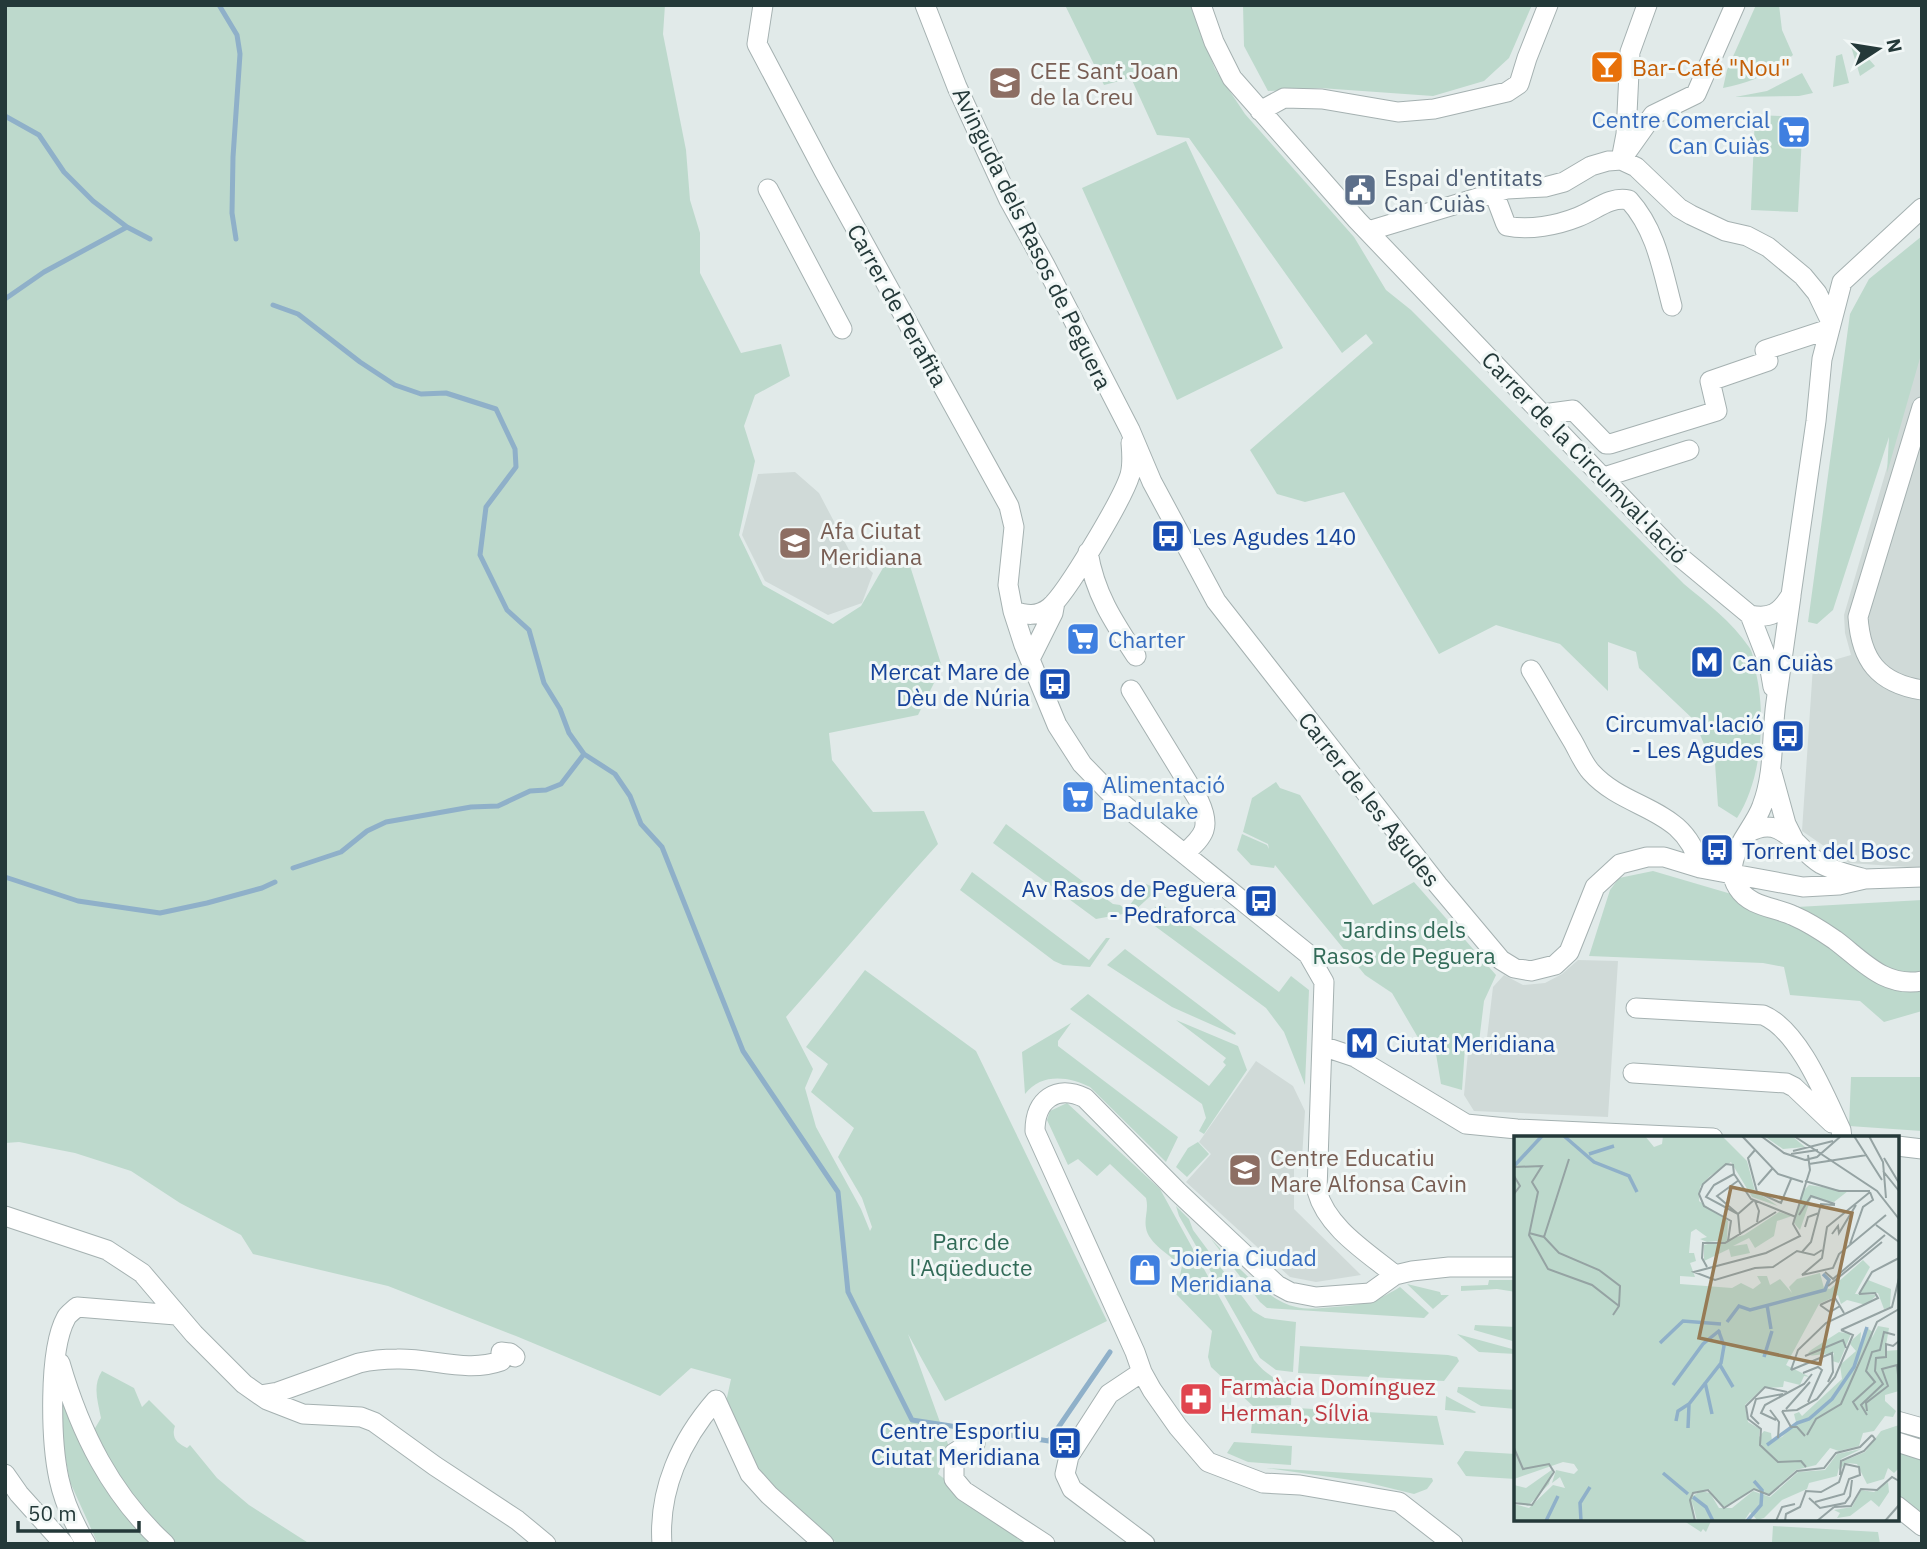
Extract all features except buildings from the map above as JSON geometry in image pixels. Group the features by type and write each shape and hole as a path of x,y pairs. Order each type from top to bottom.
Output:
{"street":[{"name":"Carrer de Perafita","path":"763,5 757,44 1009,506 1014,527 1008,585 1013,611"},
{"name":"Avinguda dels Rasos de Peguera","path":"925,5 957,87 1009,200 1130,430 1152,482"},
{"name":"Carrer de la Circumval·lació","path":"1201,5 1214,42 1232,78 1260,111 1368,231 1674,552 1750,615"},
{"path":"1260,111 1284,98 1322,99 1398,112 1434,109 1507,92 1519,84 1548,5"},
{"path":"1620,160 1626,134 1630,52 1647,5"},
{"path":"1620,160 1653,115 1696,94 1735,5"},
{"path":"1368,231 1507,189 1554,184 1591,166 1608,160 1620,160 1636,167 1679,208 1709,225 1747,236 1768,247 1803,276 1821,300 1830,325"},
{"path":"768,189 842,329"},
{"path":"1494,193 1507,226 1514,228 1567,221 1615,199 1629,200 1639,211 1652,236 1672,306"},
{"path":"1922,208 1842,282 1822,359 1811,459 1776,702 1772,772 1762,808 1734,856 1733,874 1735,884 1749,899 1811,924 1884,977 1903,983 1922,981"},
{"path":"1543,414 1573,410 1606,444 1610,444 1717,411 1710,381 1768,360 1765,350 1830,325"},
{"path":"1922,407 1858,617 1860,640 1866,655 1881,674 1893,684 1922,690"},
{"name":"Avinguda dels Rasos de Peguera","path":"1030,659 1053,613 1055,601 1088,552 1121,495 1133,461 1130,430"},
{"path":"1604,477 1689,450"},
{"path":"1121,495 1140,482 1152,482"},
{"name":"Carrer de les Agudes","path":"1152,482 1216,601 1438,885 1501,960 1514,968 1531,971 1555,965 1569,952 1595,887 1620,863 1647,857 1664,857 1700,867 1803,887 1839,885 1865,878 1922,877"},
{"path":"1088,552 1091,572 1102,601 1136,656"},
{"path":"1750,615 1760,617 1775,614 1782,609 1791,595"},
{"path":"1055,601 1048,609 1036,615 1013,611 1057,725 1082,764 1114,797 1308,954 1324,982 1317,1191 1320,1201 1335,1224 1395,1275"},
{"path":"1750,615 1769,664 1776,702"},
{"path":"1531,670 1589,770 1613,790 1669,820 1691,841 1700,867"},
{"path":"1131,690 1199,801 1205,816 1203,834 1185,853"},
{"name":"Carrer de les Agudes","path":"1772,772 1786,824 1794,839 1809,856 1823,865 1865,878"},
{"name":"Carrer de les Agudes","path":"1748,833 1769,826 1794,839"},
{"path":"1636,1008 1763,1015 1770,1018 1781,1026 1819,1082 1841,1134"},
{"path":"1322,1046 1355,1057 1466,1124 1669,1136"},
{"path":"1633,1073 1786,1083 1794,1087 1841,1134"},
{"path":"1453,1544 1399,1502 1300,1485 1263,1483 1208,1462 1178,1427 1142,1372 1035,1131 1038,1108 1044,1101 1059,1093 1076,1093 1085,1098 1172,1186 1283,1288 1301,1296 1370,1293 1395,1275 1449,1267 1514,1267"},
{"path":"1899,1146 1922,1149"},
{"path":"5,1216 107,1250 142,1273 222,1362 260,1395 286,1410 319,1417 361,1417 374,1422 500,1508 546,1544"},
{"path":"86,1544 66,1503 55,1456 53,1395 57,1352 67,1315 77,1307 177,1315"},
{"path":"57,1352 77,1415 101,1464 127,1505 165,1544"},
{"path":"260,1395 373,1360 399,1359 476,1367 501,1361 501,1352 510,1353 514,1357"},
{"path":"1142,1372 1109,1395 1069,1456 1065,1474 1072,1489 1145,1544"},
{"path":"662,1544 662,1512 678,1456 701,1417 716,1400 750,1474 769,1495 824,1544"},
{"path":"1899,1422 1922,1428"},
{"path":"1899,1443 1922,1450"},
{"path":"975,1444 965,1446 954,1453 954,1479 964,1491 1045,1544"},
{"path":"5,1474 19,1494 64,1544"},
{"path":"1899,1508 1922,1526"}],"shaded area":[{"path":"1922,347 1922,868 1849,863 1802,831 1813,666 1851,655 1845,633 1844,615"},
{"name":"Afa Ciutat Meridiana","path":"795,472 819,493 849,550 873,573 862,603 828,615 765,581 742,535 758,474"},
{"path":"1578,960 1618,961 1608,1117 1474,1111 1464,1095 1468,1052 1486,1046 1493,987 1504,975 1523,985 1545,983 1562,974"},
{"name":"Centre Educatiu Mare Alfonsa Cavin","path":"1256,1061 1293,1086 1305,1111 1302,1158 1294,1159 1294,1209 1361,1275 1316,1282 1290,1277 1186,1182 1211,1154 1199,1142"}],"green space":[{"name":"Parc de l'Aqüeducte","path":"5,5 665,5 663,34 686,150 690,200 700,233 700,273 741,353 781,344 790,376 755,395 744,426 755,461 739,535 763,585 833,624 861,606 883,568 905,550 942,667 918,715 829,733 832,760 873,812 924,811 938,844 786,1017 813,1069 805,1088 816,1127 861,1209 870,1231 872,1227 862,1198 838,1157 854,1128 811,1092 828,1064 806,1047 865,970 976,1051 1107,1321 945,1401 908,1334 949,1447 938,1474 1031,1544 838,1544 785,1502 759,1475 726,1402 731,1379 691,1368 660,1396 388,1286 253,1254 241,1235 180,1203 131,1171 75,1153 19,1142 5,1143"},
{"path":"1065,5 1190,5 1215,69 1245,114 1354,237 1386,290 1411,310 1684,584 1735,629 1751,650 1754,659 1761,708 1757,767 1737,818 1718,806 1715,763 1694,720 1639,668 1636,652 1608,642 1608,691 1560,644 1496,625 1439,654 1344,492 1305,502 1277,494 1250,450 1373,343 1366,334 1342,353 1189,138 1157,135 1131,78 1104,85"},
{"path":"1243,5 1532,5 1509,58 1484,81 1433,96 1320,88 1268,91 1244,46"},
{"path":"1756,5 1779,5 1782,30 1793,55 1761,76 1723,88 1727,70"},
{"path":"1853,41 1875,66 1860,76 1850,43"},
{"path":"1842,54 1849,83 1833,87 1836,56"},
{"path":"1802,73 1813,93 1799,96 1735,97 1767,91"},
{"path":"1755,115 1803,117 1798,212 1751,210"},
{"path":"1186,141 1283,348 1177,400 1082,188"},
{"path":"1922,236 1922,351 1887,473 1889,437 1833,610 1817,624 1808,622 1850,314 1869,279"},
{"name":"Jardins dels Rasos de Peguera","path":"1276,782 1280,788 1300,795 1373,905 1414,882 1496,975 1484,1001 1479,1042 1465,1047 1462,1090 1441,1084 1435,1048 1420,1041 1392,993 1365,975 1275,865 1274,868 1251,865 1237,850 1242,834 1267,845 1269,849 1268,844 1243,832 1252,798"},
{"path":"1006,824 1113,904 1126,910 1146,884 1158,889 1131,914 1096,919 993,843"},
{"path":"1653,871 1779,908 1922,900 1922,1011 1884,1022 1860,1001 1790,995 1784,967 1763,963 1589,956 1610,890 1619,878"},
{"path":"972,872 1089,960 1106,938 1110,938 1090,967 1063,965 1054,961 960,890"},
{"path":"1160,903 1279,992 1291,976 1309,990 1305,1085 1284,1032 1266,1008 1144,918"},
{"path":"1125,949 1236,1033 1235,1035 1172,1007 1107,965"},
{"path":"1088,994 1209,1086 1226,1065 1223,1062 1226,1058 1176,1020 1238,1046 1247,1070 1204,1134 1199,1131 1206,1118 1202,1104 1070,1009"},
{"path":"1071,1023 1058,1041 1058,1046 1178,1137 1166,1162 1090,1087 1073,1080 1055,1078 1039,1082 1025,1094 1022,1052"},
{"path":"1851,1077 1922,1077 1922,1131 1849,1126"},
{"path":"1067,1103 1160,1189 1254,1360 1271,1376 1292,1383 1291,1405 1253,1406 1211,1367 1208,1357 1212,1331 1176,1294 1182,1266 1155,1244 1148,1234 1146,1198 1110,1164 1097,1176 1078,1159 1068,1165 1047,1120 1050,1111"},
{"path":"1198,1142 1209,1154 1187,1177 1176,1167 1188,1148"},
{"path":"1176,1206 1189,1219 1193,1230 1253,1311 1265,1318 1296,1322 1293,1372 1276,1370 1260,1358 1179,1216"},
{"path":"1211,1239 1261,1288 1284,1303 1305,1308 1361,1304 1400,1287 1429,1313 1424,1318 1267,1308"},
{"path":"1489,1280 1514,1280 1514,1292 1497,1289 1461,1291 1461,1286 1488,1285"},
{"path":"1407,1284 1440,1292 1441,1295 1449,1295 1433,1309"},
{"path":"1475,1325 1514,1327 1514,1341 1474,1330"},
{"path":"1457,1334 1514,1349 1514,1354 1479,1352"},
{"path":"1300,1346 1448,1355 1457,1357 1459,1361 1444,1381 1298,1373"},
{"path":"102,1371 134,1388 142,1407 149,1400 175,1426 174,1437 178,1442 187,1448 190,1445 217,1478 249,1505 310,1544 98,1544 70,1482 63,1444 62,1386 91,1435 101,1418 96,1388"},
{"path":"1458,1387 1514,1390 1514,1409 1481,1406 1457,1392"},
{"path":"1446,1396 1476,1412 1445,1410"},
{"path":"1296,1408 1437,1416 1444,1445 1251,1433 1253,1411"},
{"path":"1234,1442 1292,1446 1291,1465 1248,1462 1227,1453"},
{"path":"1899,1448 1922,1456 1922,1521 1899,1501"},
{"path":"1465,1451 1514,1454 1514,1479 1466,1476 1457,1463"},
{"path":"1266,1468 1432,1478 1433,1481 1427,1489 1414,1494 1365,1482"},
{"path":"1684,1521 1711,1521 1706,1532 1703,1529 1701,1532"},
{"path":"1773,1526 1878,1532 1880,1544 1778,1544 1772,1542"}],"waterway":[{"path":"219,5 237,35 240,54 233,157 232,213 236,239"},
{"path":"5,116 39,135 64,172 93,201 127,227 150,239"},
{"path":"5,299 44,272 127,227"},
{"path":"273,305 298,314 360,362 395,385 421,394 446,393 496,409 515,449 516,467 486,507 480,555 507,610 529,630 544,683 560,709 569,733 584,754 615,774 630,796 641,824 662,847 743,1051 838,1192 848,1292 912,1420 1049,1441 1110,1352"},
{"path":"293,868 341,852 367,831 386,822 471,807 498,806 530,791 546,790 561,784 584,754"},
{"path":"5,877 78,901 160,913 207,903 275,882"}],"place":[{"name":"Bar-Café \"Nou\"","path":"1607,67"},
{"name":"CEE Sant Joan de la Creu","path":"1005,83"},
{"name":"Centre Comercial Can Cuiàs","path":"1794,132"},
{"name":"Espai d'entitats Can Cuiàs","path":"1360,190"},
{"name":"Les Agudes 140","path":"1168,536"},
{"name":"Afa Ciutat Meridiana","path":"795,543"},
{"name":"Charter","path":"1083,639"},
{"name":"Can Cuiàs","path":"1707,662"},
{"name":"Mercat Mare de Dèu de Núria","path":"1055,684"},
{"name":"Circumval·lació - Les Agudes","path":"1788,736"},
{"name":"Alimentació Badulake","path":"1078,797"},
{"name":"Torrent del Bosc","path":"1717,850"},
{"name":"Av Rasos de Peguera - Pedraforca","path":"1261,901"},
{"name":"Ciutat Meridiana","path":"1362,1043"},
{"name":"Centre Educatiu Mare Alfonsa Cavin","path":"1245,1170"},
{"name":"Joieria Ciudad Meridiana","path":"1145,1270"},
{"name":"Farmàcia Domínguez Herman, Sílvia","path":"1196,1399"},
{"name":"Centre Esportiu Ciutat Meridiana","path":"1065,1443"}]}
